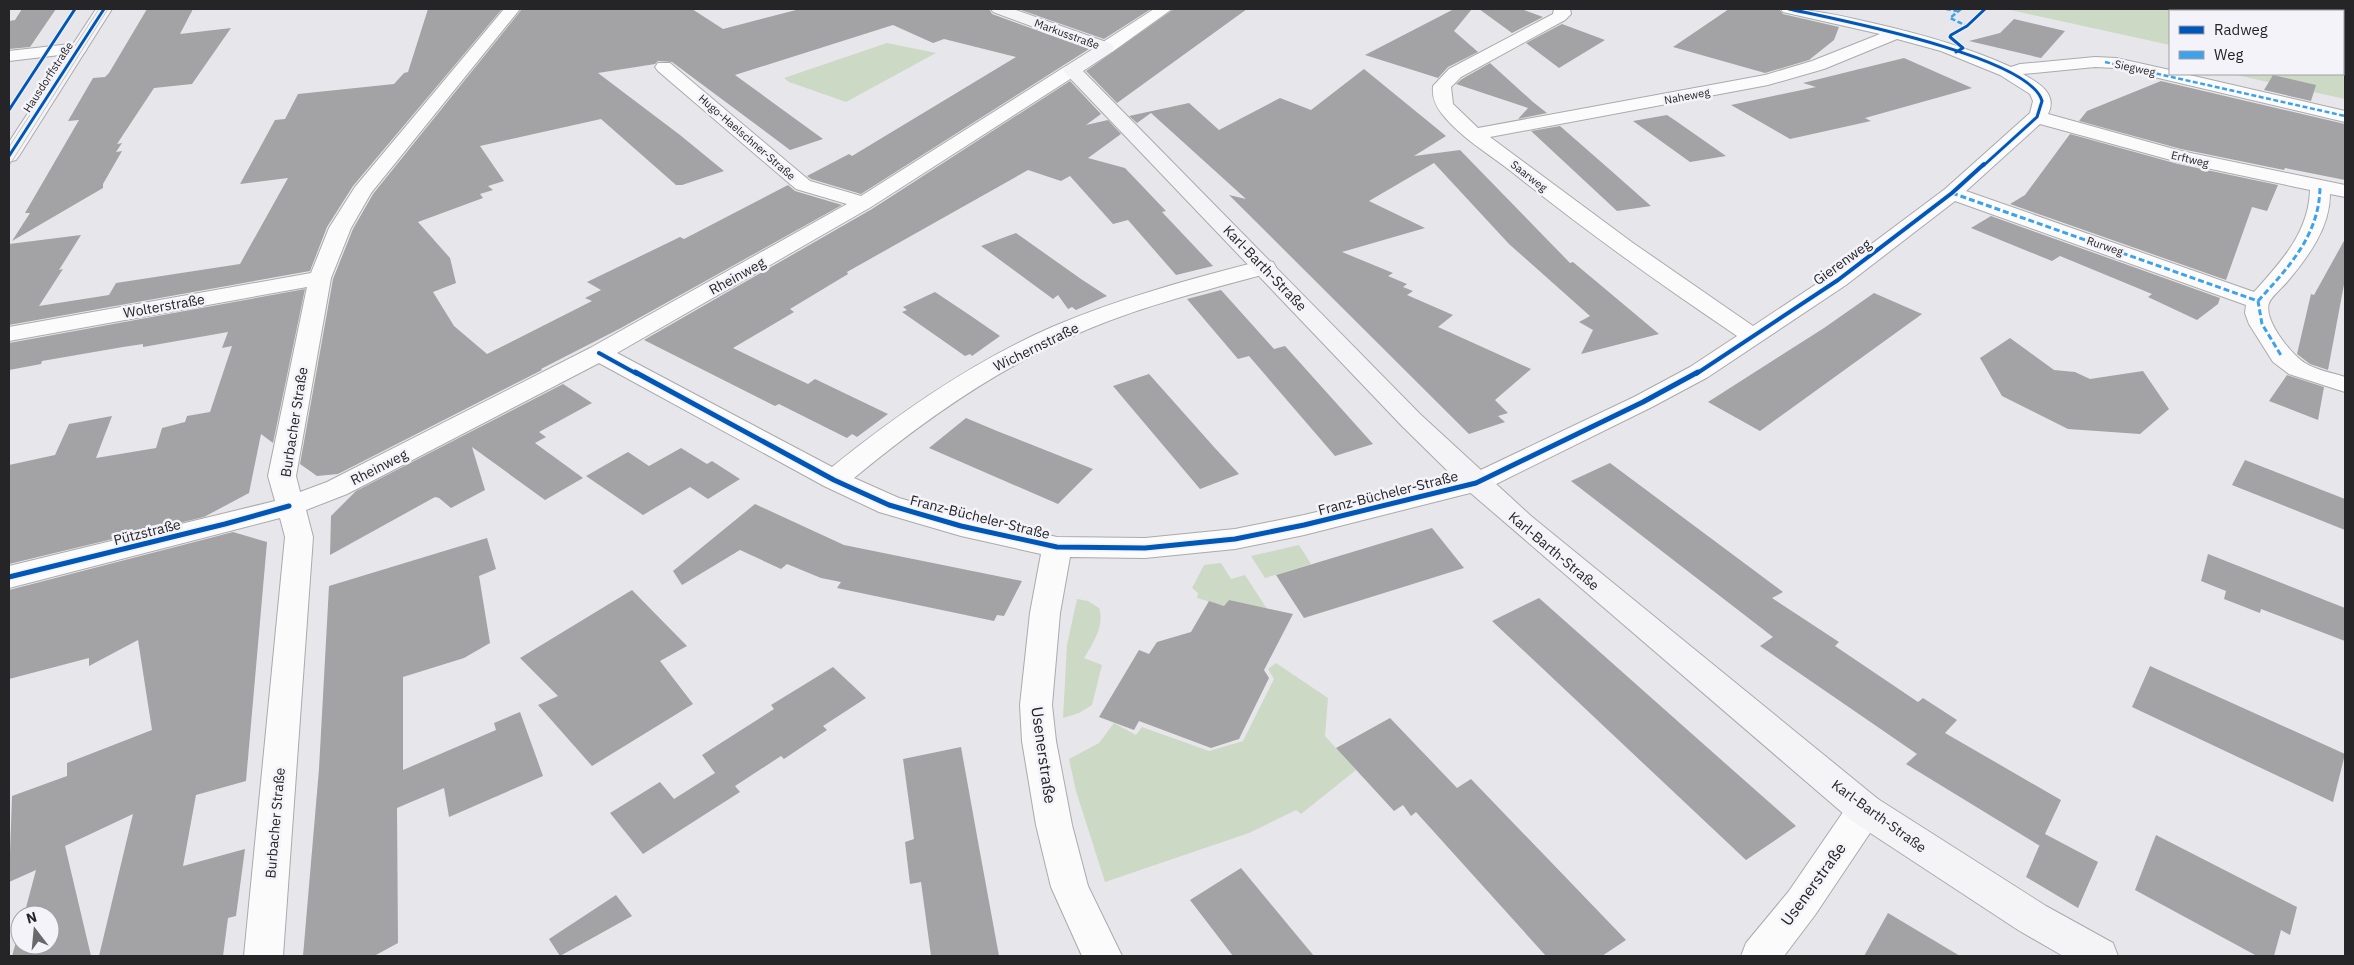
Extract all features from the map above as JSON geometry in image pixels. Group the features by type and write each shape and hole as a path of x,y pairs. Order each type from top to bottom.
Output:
{"street":[{"name":"Hausdorffstraße","path":"9,156 104,9"},
{"name":"Burbacher Straße","path":"263,956 299,537 282,476 320,278 340,228 362,190 421,122 512,9"},
{"name":"Markusstraße","path":"999,9 1106,48"},
{"name":"Rheinweg","path":"289,506 338,488 599,353 864,203 1164,9"},
{"name":"Saarweg","path":"1562,9 1563,14 1559,18 1455,73 1442,86 1444,104 1475,134 1596,226 1754,336"},
{"path":"1789,9 1893,34 1956,52 2010,74 2039,93 2043,102 2042,109 2037,117"},
{"name":"Naheweg","path":"1475,134 1658,102 1768,80 1818,65 1881,41 1893,34"},
{"path":"9,56 80,48"},
{"name":"Siegweg","path":"2010,74 2020,69 2095,62 2116,63 2345,116"},
{"name":"Hugo-Haelschner-Straße","path":"664,67 803,185 864,203"},
{"name":"Karl-Barth-Straße","path":"1072,70 1116,118 1265,267 1411,420 1476,483 1865,810 2032,918 2099,956"},
{"name":"Erftweg","path":"2037,117 2178,156 2345,191"},
{"name":"Gierenweg","path":"1476,483 1643,402 1698,372 1754,336 1838,280 1952,193 2037,117"},
{"path":"2320,186 2322,202 2315,224 2305,244 2258,301 2257,313 2261,324 2282,357 2298,369 2345,386"},
{"name":"Rurweg","path":"1952,193 2258,301"},
{"name":"Wichernstraße","path":"834,480 933,406 983,374 1058,334 1132,305 1265,267"},
{"name":"Wolterstraße","path":"9,334 320,278"},
{"name":"Franz-Bücheler-Straße","path":"599,353 834,480 889,505 961,526 1057,547 1145,548 1235,539 1304,525 1476,483"},
{"name":"Pützstraße","path":"9,577 225,524 289,506"},
{"name":"Usenerstraße","path":"1057,547 1045,613 1036,705 1039,741 1054,825 1070,887 1102,956"},
{"name":"Usenerstraße","path":"1760,956 1802,903 1865,810"}],"green space":[{"path":"2006,9 2297,10 2169,10 2169,45"},
{"path":"2344,20 2345,99 2237,75 2344,75"},
{"path":"887,43 936,53 846,102 789,82 784,78"},
{"path":"1299,545 1311,564 1265,578 1251,556"},
{"path":"1221,563 1231,579 1245,575 1269,612 1229,600 1224,606 1197,598 1198,593 1192,588 1204,565"},
{"path":"1077,599 1088,601 1099,608 1099,628 1084,658 1102,665 1092,705 1079,713 1063,718 1067,645"},
{"path":"1276,663 1328,698 1325,736 1356,770 1301,814 1296,810 1249,833 1105,882 1076,791 1069,759 1099,743 1114,723 1136,735 1142,727 1209,751 1243,741 1274,679 1268,669"}],"building":[{"path":"22,9 56,9 30,47 9,49 9,21 15,20"},
{"path":"147,9 193,9 180,34 231,28 192,84 154,88 117,144 122,143 116,152 122,151 103,184 103,188 12,241 30,213 25,213 79,120 68,121 93,78 105,77 109,73"},
{"path":"428,9 502,9 353,186 327,227 310,271 9,325 9,244 81,235 59,270 63,269 39,306 109,295 116,283 240,264 288,178 240,184 275,120 285,119 298,94 394,84 404,73 408,72"},
{"path":"522,9 692,9 723,29 800,9 989,9 992,14 1089,49 861,194 811,179 807,176 849,154 852,156 1016,57 944,39 933,43 893,25 735,75 823,139 790,150 672,62 658,61 655,64 598,73 724,171 682,185 676,185 601,119 480,146 504,181 488,186 493,190 480,194 483,198 418,222 450,258 456,283 433,292 454,326 487,354 592,301 585,298 601,290 587,282 680,237 684,239 788,185 795,191 842,205 542,370 338,474 317,476 300,464 333,279 353,229 373,194"},
{"path":"1018,9 1151,9 1104,39"},
{"path":"1174,9 1247,9 1117,103 1086,71"},
{"path":"1454,9 1472,9 1454,31 1478,52 1448,67 1438,78 1365,55"},
{"path":"1479,9 1521,9 1543,17 1512,33"},
{"path":"1729,9 1779,9 1783,14 1839,27 1834,40 1809,60 1765,73 1673,47"},
{"path":"2014,19 2065,31 2041,58 1969,41 2000,33"},
{"path":"1562,24 1605,40 1559,68 1526,43"},
{"path":"1904,58 1972,88 1865,118 1871,121 1790,139 1731,105 1816,87 1803,83"},
{"path":"1490,63 1547,113 1518,119 1528,108 1456,84"},
{"path":"1364,69 1446,136 1414,156 1460,150 1570,263 1573,262 1659,334 1581,354 1593,330 1579,322 1590,316 1509,244 1434,163 1369,201 1425,228 1342,252 1393,273 1388,276 1407,284 1403,287 1413,291 1407,295 1453,315 1438,327 1531,369 1495,400 1508,413 1498,416 1505,422 1469,434 1229,195 1246,199 1151,113 1137,123 1129,116 1189,103 1219,130 1280,98 1311,110"},
{"path":"2273,75 2316,85 2311,101 2264,90"},
{"path":"1070,81 1101,114 1086,125 1108,120 1121,134 1088,158 1125,168 1166,211 1162,212 1213,266 1176,275 1128,220 1113,224 1070,176 1061,181 1028,170 847,272 848,274 790,309 794,312 733,348 808,384 815,379 888,414 857,437 852,434 847,438 779,404 775,406 644,340 872,209"},
{"path":"2161,81 2345,124 2345,180 2285,168 2284,170 2181,149 2079,121 2087,111"},
{"path":"1667,115 1726,156 1690,162 1633,121"},
{"path":"1560,126 1651,206 1617,211 1531,131"},
{"path":"2070,134 2178,164 2278,185 2267,211 2252,207 2226,280 2010,204 2025,195"},
{"path":"1991,216 2220,298 2218,304 2197,320 2148,297 2152,294 2060,256 2052,261 1971,228"},
{"path":"1016,233 1107,296 1076,310 1072,307 1068,309 1058,295 1053,299 981,246"},
{"path":"2345,239 2345,279 2328,370 2310,364 2297,354 2311,294 2314,295"},
{"path":"305,289 273,443 261,434 249,493 204,517 9,564 9,465 55,455 69,424 112,416 96,458 156,448 162,428 185,422 187,416 210,412 232,346 222,348 228,332 143,347 143,344 42,361 41,364 9,370 9,343"},
{"path":"1221,290 1274,349 1285,346 1373,444 1335,456 1249,356 1238,359 1187,299"},
{"path":"935,292 1000,336 972,356 970,354 965,356 902,312 907,310 903,307"},
{"path":"1874,293 1922,314 1760,431 1708,402 1824,328"},
{"path":"2010,338 2054,370 2075,372 2090,379 2143,371 2169,409 2140,434 2068,429 2002,396 1980,358"},
{"path":"1149,374 1239,474 1200,489 1113,386"},
{"path":"2287,375 2324,387 2318,420 2269,401"},
{"path":"563,384 592,403 539,432 546,437 535,443 583,478 545,500 472,447 485,490 451,508 435,497 330,555 331,516 356,491"},
{"path":"966,418 1093,469 1058,504 929,448"},
{"path":"681,448 707,464 712,461 740,479 708,499 690,487 643,515 586,476 628,452 649,466"},
{"path":"2245,460 2345,499 2345,530 2232,485"},
{"path":"1610,463 1783,592 1772,598 1839,642 1835,646 1918,702 1923,698 1957,720 1945,733 2061,800 2045,834 2098,862 2078,908 2026,877 2039,846 1906,764 1917,754 1760,646 1773,637 1571,481"},
{"path":"755,504 844,545 1022,581 1004,616 997,615 994,621 837,588 841,582 821,578 787,564 781,569 740,550 682,585 673,571"},
{"path":"1432,528 1464,568 1304,618 1276,575"},
{"path":"233,532 267,542 246,781 196,795 183,866 245,849 236,916 228,918 223,956 99,956 133,814 65,846 91,956 12,956 60,955 60,905 27,905 36,870 9,882 12,796 67,776 67,763 152,730 138,640 89,666 89,658 9,679 9,590"},
{"path":"487,538 496,569 479,576 490,643 464,658 403,677 403,770 496,730 494,723 520,712 543,776 449,817 444,788 397,808 398,943 374,956 303,956 319,769 329,586"},
{"path":"2208,554 2345,608 2345,641 2261,609 2260,613 2224,599 2226,591 2201,581"},
{"path":"632,590 687,646 660,661 693,704 592,766 538,705 558,696 520,658"},
{"path":"1539,598 1796,826 1746,860 1492,621"},
{"path":"1229,600 1293,614 1264,670 1269,678 1239,739 1211,748 1139,721 1134,730 1099,717 1139,650 1149,654 1157,642 1191,632 1209,601 1224,606"},
{"path":"2150,666 2345,754 2333,802 2132,707"},
{"path":"833,667 866,698 823,726 827,730 784,759 781,756 735,786 740,792 643,854 610,813 660,782 674,799 715,773 702,755 774,709 771,705"},
{"path":"1390,718 1457,788 1471,779 1626,940 1602,956 1546,956 1416,812 1411,816 1403,805 1394,811 1336,748"},
{"path":"961,747 999,956 931,956 921,882 910,884 905,842 914,839 903,759"},
{"path":"2156,835 2297,907 2290,935 2281,930 2274,956 2257,956 2135,890"},
{"path":"1241,868 1314,956 1233,956 1190,900"},
{"path":"616,895 632,916 560,956 549,939"},
{"path":"1888,913 1960,956 1864,956"}],"tram line":[{"path":"9,147 99,9"},
{"path":"9,166 108,9"}],"marked path":[{"path":"1946,9 1957,11"},
{"path":"1961,9 1950,18 1967,26"},
{"path":"2308,9 2314,10"},
{"path":"2105,62 2345,116"},
{"path":"2258,301 2291,263 2310,234 2320,203 2320,186"},
{"path":"1952,193 2258,301 2262,324 2282,357"}],"cycle path":[{"path":"9,110 75,9"},
{"path":"9,156 104,9"},
{"path":"599,353 834,480 889,505 961,526 1057,547 1145,548 1235,539 1304,525 1476,483 1643,402 1699,372 1838,280 1952,193 2037,117 2041,109 2041,98 2033,87 1978,58 1915,38 1789,9"},
{"path":"1956,52 1963,48 1950,37 1951,35 1967,26 1985,9"},
{"path":"9,577 225,524 289,506"}]}
